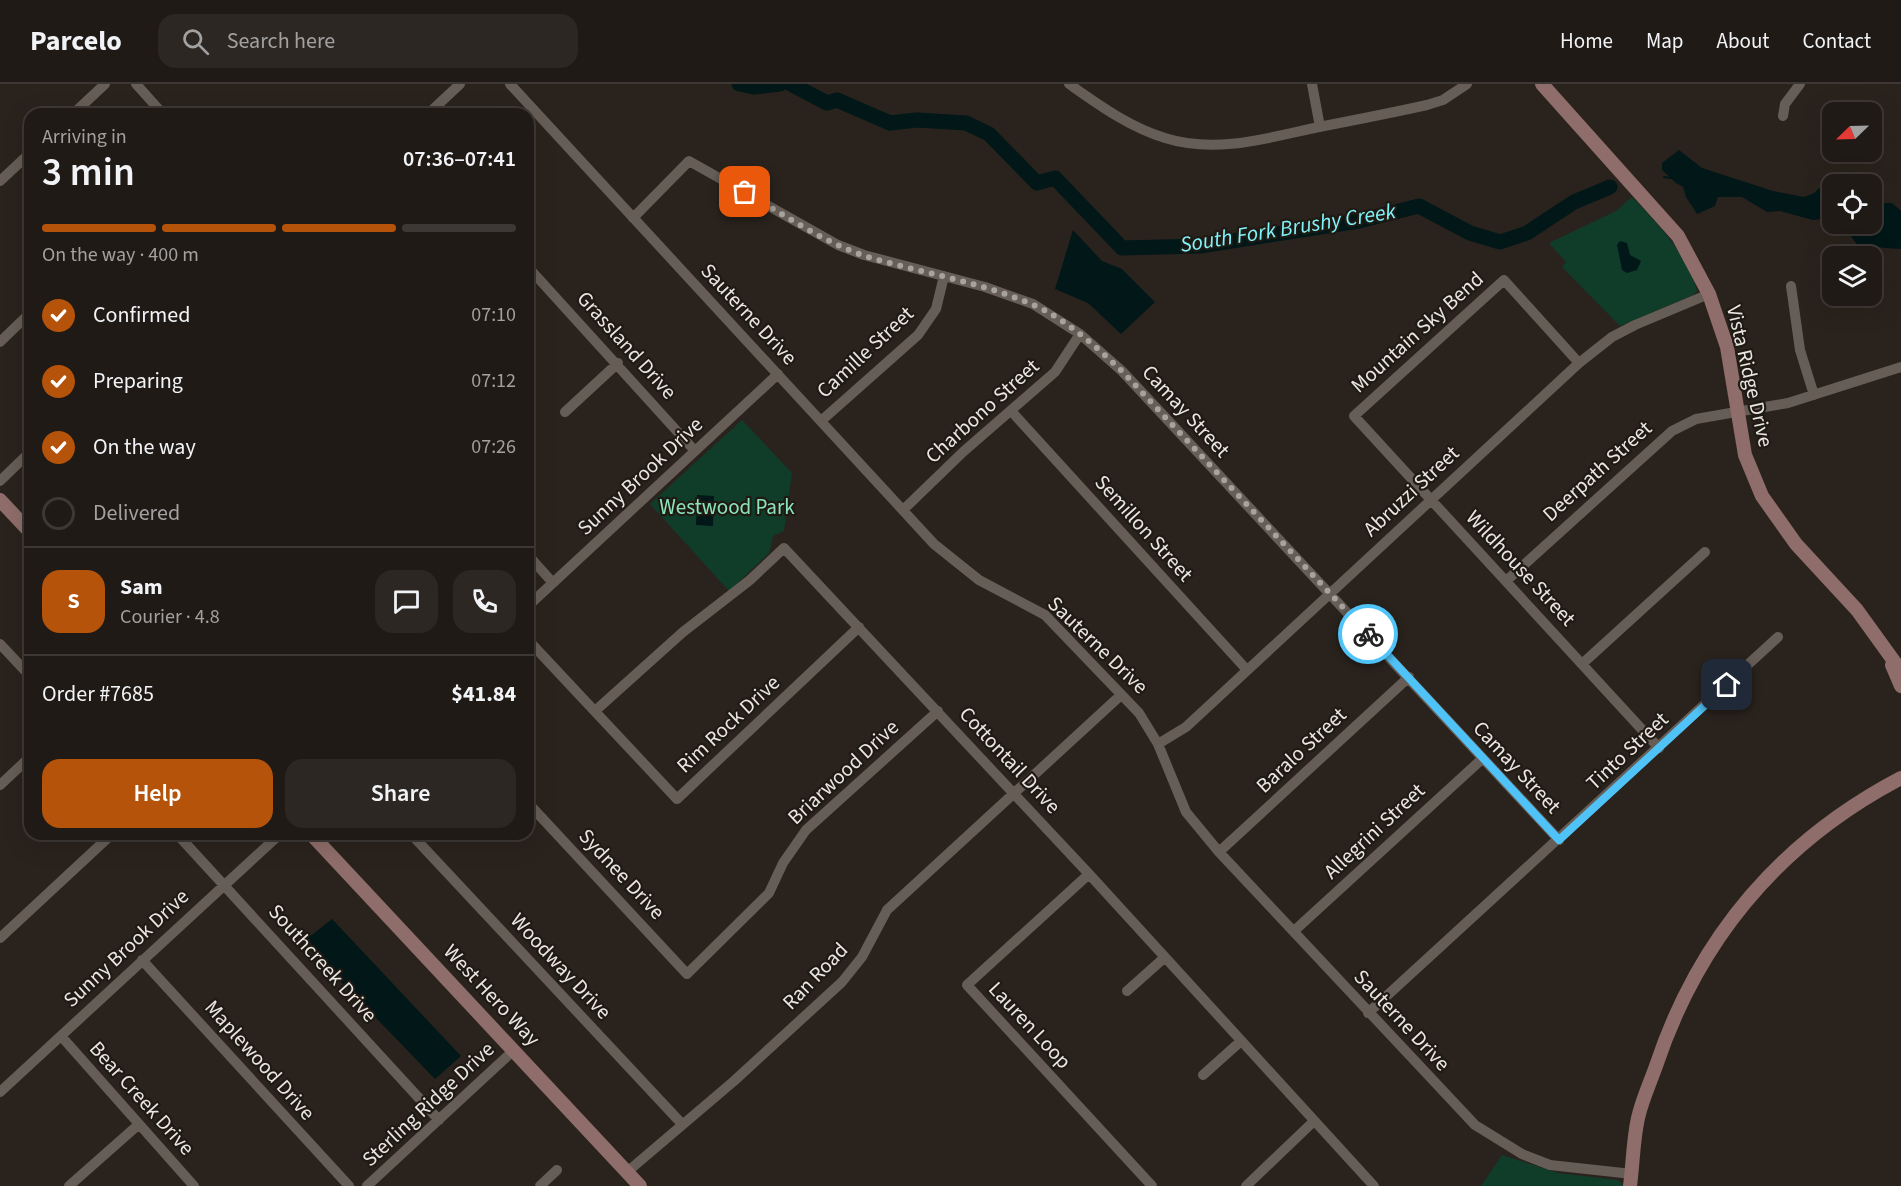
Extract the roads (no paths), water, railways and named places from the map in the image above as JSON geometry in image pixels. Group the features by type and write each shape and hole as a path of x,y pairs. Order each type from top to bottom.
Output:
{"street":[{"path":"79,108 105,84"},
{"path":"136,84 158,108"},
{"path":"434,108 460,84"},
{"name":"Sauterne Drive","path":"510,84 532,108"},
{"path":"1069,84 1140,128 1167,139 1191,144 1235,144 1427,105 1443,100 1467,84"},
{"path":"1312,84 1320,127"},
{"name":"Vista Ridge Drive","path":"1542,84 1678,236 1709,294 1727,347 1736,412 1745,455 1762,496 1777,520 1850,601 1901,671"},
{"path":"1783,116 1785,104 1800,84"},
{"name":"Sauterne Drive","path":"534,110 934,544 979,580 1045,615 1139,713 1158,744 1186,812 1219,852 1467,1118 1499,1143 1550,1165 1631,1180"},
{"path":"0,181 24,159"},
{"name":"Camay Street","path":"633,218 689,161 838,245 864,255 944,276 1033,304 1080,334 1122,371 1559,840"},
{"name":"Camille Street","path":"821,421 918,336 936,309 944,276"},
{"name":"Grassland Drive","path":"534,278 618,363 695,451"},
{"name":"Mountain Sky Bend","path":"1354,416 1504,280 1579,363"},
{"path":"1791,286 1800,350 1814,395"},
{"name":"Abruzzi Street","path":"1158,744 1186,727 1579,363 1612,337 1709,294"},
{"path":"0,342 24,320"},
{"name":"Charbono Street","path":"903,510 963,452 1012,412 1055,372 1080,334"},
{"path":"565,412 618,363"},
{"name":"Deerpath Street","path":"1506,581 1672,431 1696,419 1788,403 1901,367"},
{"name":"Sunny Brook Drive","path":"534,600 778,374"},
{"name":"Semillon Street","path":"1012,412 1247,670"},
{"name":"Wildhouse Street","path":"1354,416 1659,748"},
{"path":"0,481 24,458"},
{"path":"0,500 24,526"},
{"name":"Cottontail Drive","path":"595,711 683,632 743,586 784,548 1089,874 1313,1122 1374,1186"},
{"path":"1582,664 1705,552"},
{"path":"534,562 553,583"},
{"name":"Rim Rock Drive","path":"534,646 676,799 859,627"},
{"name":"Tinto Street","path":"1368,1013 1778,637"},
{"path":"0,644 24,670"},
{"name":"Vista Ridge Drive","path":"1888,654 1901,686"},
{"name":"Baralo Street","path":"1219,852 1409,677"},
{"name":"Ran Road","path":"627,1172 734,1081 842,982 862,957 887,910 1121,695"},
{"name":"Briarwood Drive","path":"687,974 769,893 783,863 806,830 938,711"},
{"name":"Allegrini Street","path":"1294,931 1482,759"},
{"path":"0,785 24,763"},
{"path":"1631,1180 1638,1117 1671,1020 1717,937 1778,864 1829,822 1901,778"},
{"name":"Sydnee Drive","path":"534,809 687,974"},
{"path":"0,938 106,840"},
{"name":"Southcreek Drive","path":"183,840 439,1120"},
{"name":"Sunny Brook Drive","path":"0,1092 273,840"},
{"name":"West Hero Way","path":"317,840 640,1186"},
{"name":"Woodway Drive","path":"417,840 682,1124"},
{"name":"Lauren Loop","path":"1089,874 967,985 1152,1186"},
{"path":"1127,991 1164,957"},
{"name":"Maplewood Drive","path":"142,960 349,1186"},
{"name":"Bear Creek Drive","path":"61,1036 194,1186"},
{"path":"1203,1075 1240,1041"},
{"name":"Sterling Ridge Drive","path":"367,1186 514,1050"},
{"path":"1246,1186 1313,1122"},
{"path":"69,1186 138,1125"},
{"path":"540,1186 557,1170"}],"waterway":[{"name":"South Fork Brushy Creek","path":"739,84 754,87 780,84"},
{"name":"South Fork Brushy Creek","path":"791,84 827,103 837,100 890,123 917,120 966,123 989,134 1037,183 1055,178 1122,248 1200,246 1359,221 1419,206 1470,233 1500,242 1527,233 1574,202 1610,187"},
{"name":"South Fork Brushy Creek","path":"1664,177 1671,178"}],"park label":[{"name":"Westwood Park","path":"727,507"}]}
